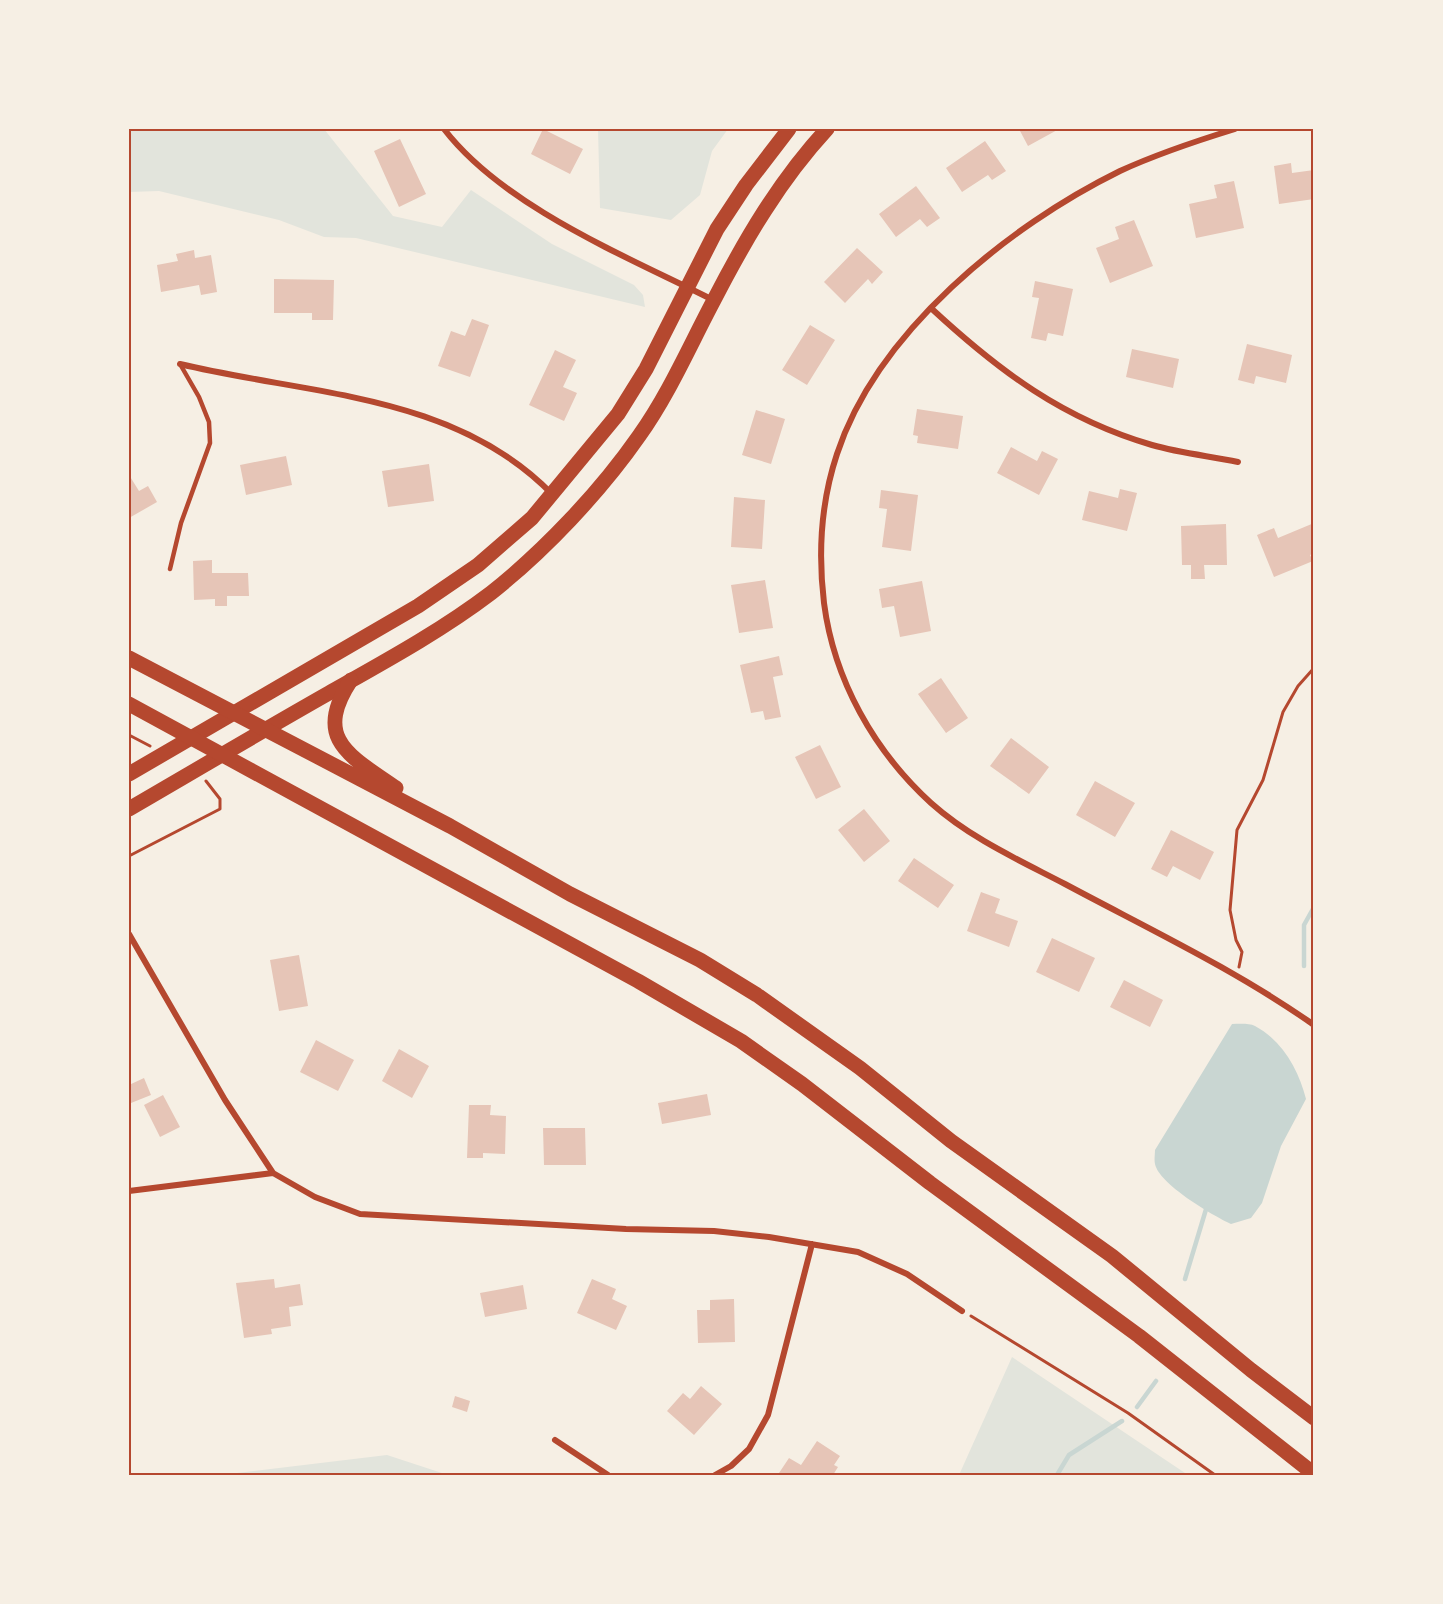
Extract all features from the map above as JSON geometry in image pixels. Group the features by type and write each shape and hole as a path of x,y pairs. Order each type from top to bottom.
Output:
{"main road":[{"path":"129,774 427,600 478,565 532,518 618,414 646,369 717,230 746,185 789,129"},
{"path":"129,808 431,634 491,592 549,541 605,479 639,436 672,382 713,300 770,200 797,162 827,129"},
{"path":"129,658 450,826 570,894 700,960 780,1010 860,1068 951,1141 1112,1256 1251,1370 1314,1418"},
{"path":"351,680 338,700 335,718 337,736 346,752 450,826"},
{"path":"129,704 687,1008 741,1041 1139,1336 1314,1474"}],"street":[{"path":"444,129 483,170 537,209 713,300"},
{"path":"1235,129 1141,162 1050,210 989,256 932,309 907,336 860,402 838,453 829,485 822,529 822,585 831,640 851,695 884,752 932,804 962,828 1235,975 1314,1025"},
{"path":"932,309 979,352 1011,377 1074,415 1150,444 1238,462"},
{"path":"180,364 231,376 384,402 443,422 508,455 552,494"},
{"path":"129,934 225,1100 273,1173 315,1197 360,1214 626,1229 714,1231 812,1244 873,1257 907,1274 962,1311"},
{"path":"129,1191 273,1173"},
{"path":"715,1475 731,1466 749,1449 768,1415 812,1244"},
{"path":"555,1440 608,1475"}],"lane":[{"path":"170,569 181,523 210,443 209,422 199,397 180,364"}],"path":[{"path":"1235,975 1243,958 1230,909 1237,830 1263,780 1283,712 1298,686 1314,668"},
{"path":"129,735 152,747"},
{"path":"145,742 149,736"},
{"path":"129,856 220,809 220,799 209,783"},
{"path":"962,1311 1128,1413 1215,1475"}],"shaded area":[{"path":"129,129 324,129 393,216 442,227 471,190 552,244 634,285 643,295 645,307 356,238 324,237 279,220 159,191 129,192"},
{"path":"598,129 728,129 712,151 700,195 671,220 600,208"},
{"path":"1232,1024 1253,1025 1265,1032 1282,1048 1299,1078 1306,1099 1281,1146 1262,1203 1251,1218 1231,1224 1212,1214 1166,1181 1155,1164 1155,1150"},
{"path":"1012,1357 1188,1475 959,1475"},
{"path":"387,1455 448,1475 234,1475 237,1473"}],"building":[{"path":"543,129 583,149 570,174 531,154"},
{"path":"1019,129 1059,129 1028,146"},
{"path":"400,139 426,194 399,207 374,151"},
{"path":"985,141 1006,171 992,180 988,175 962,192 946,168"},
{"path":"1291,163 1292,173 1314,170 1314,199 1279,204 1274,166"},
{"path":"1234,181 1244,228 1196,238 1189,204 1217,198 1214,185"},
{"path":"916,186 940,218 927,227 920,219 896,237 879,214"},
{"path":"1134,220 1153,266 1110,283 1096,248 1119,239 1115,227"},
{"path":"857,248 883,272 872,284 868,279 845,303 824,282"},
{"path":"194,250 195,258 211,255 217,292 201,295 199,285 161,292 157,265 178,261 176,254"},
{"path":"274,279 334,280 333,320 312,320 312,313 274,313"},
{"path":"1035,281 1073,289 1063,336 1048,333 1046,341 1031,338 1039,298 1032,297"},
{"path":"472,319 489,325 470,377 438,366 451,331 465,336"},
{"path":"810,325 835,340 807,385 782,370"},
{"path":"1247,344 1292,355 1286,383 1256,376 1254,384 1238,380"},
{"path":"1132,349 1179,359 1173,388 1126,377"},
{"path":"555,350 576,360 563,387 577,393 564,421 529,405"},
{"path":"917,409 963,416 958,449 917,443 918,436 913,435"},
{"path":"756,410 785,419 771,464 742,455"},
{"path":"1011,447 1037,461 1042,451 1058,459 1039,495 997,473"},
{"path":"286,456 292,485 246,495 240,465"},
{"path":"429,464 434,501 388,507 382,471"},
{"path":"129,475 139,491 148,486 157,502 129,518"},
{"path":"1120,489 1137,493 1127,531 1082,520 1089,491 1118,498"},
{"path":"881,490 918,495 911,551 882,547 887,509 879,508"},
{"path":"734,497 765,500 762,549 731,547"},
{"path":"1314,523 1314,553 1310,555 1313,561 1274,577 1257,535 1274,528 1278,538"},
{"path":"1226,524 1227,565 1204,565 1205,579 1191,579 1191,565 1182,565 1181,526"},
{"path":"212,560 212,573 248,573 249,596 227,596 227,606 215,606 215,599 194,600 193,561"},
{"path":"765,580 773,628 739,633 731,585"},
{"path":"922,581 931,631 900,637 894,606 882,608 879,589"},
{"path":"779,656 783,675 773,677 781,717 765,720 763,711 751,713 740,665"},
{"path":"941,678 968,718 946,733 918,694"},
{"path":"1011,738 1049,767 1029,794 990,766"},
{"path":"820,745 841,787 816,799 795,757"},
{"path":"1095,781 1135,803 1115,837 1076,815"},
{"path":"864,809 890,841 864,862 838,830"},
{"path":"1171,830 1214,852 1200,880 1173,866 1167,877 1151,869"},
{"path":"914,858 954,885 938,908 898,881"},
{"path":"981,892 1000,899 995,913 1018,921 1009,947 967,931"},
{"path":"1052,938 1095,958 1079,992 1036,972"},
{"path":"299,955 308,1006 279,1011 270,960"},
{"path":"1124,980 1163,1000 1150,1027 1110,1007"},
{"path":"316,1040 354,1060 338,1091 300,1072"},
{"path":"399,1049 429,1066 412,1098 382,1081"},
{"path":"144,1078 151,1095 131,1103 129,1085"},
{"path":"707,1094 711,1115 662,1124 658,1103"},
{"path":"163,1095 180,1127 160,1137 144,1105"},
{"path":"469,1105 491,1105 490,1115 506,1116 505,1154 483,1153 483,1158 467,1158"},
{"path":"543,1128 585,1128 586,1165 544,1165"},
{"path":"274,1279 275,1288 300,1284 303,1305 289,1307 291,1326 271,1329 272,1334 244,1338 236,1283"},
{"path":"592,1279 616,1289 612,1299 627,1306 616,1330 577,1313"},
{"path":"523,1285 527,1309 485,1317 480,1293"},
{"path":"734,1299 735,1342 698,1343 697,1310 710,1310 710,1300"},
{"path":"701,1386 722,1404 694,1435 667,1411 683,1393 690,1399"},
{"path":"455,1396 470,1401 467,1412 452,1407"},
{"path":"817,1441 840,1456 834,1465 838,1467 833,1475 779,1473 789,1458 801,1465"}],"waterway":[{"path":"1304,966 1304,925 1314,907"},
{"path":"1185,1279 1207,1206"},
{"path":"1137,1407 1156,1381"},
{"path":"1057,1475 1069,1455 1122,1421"}]}
